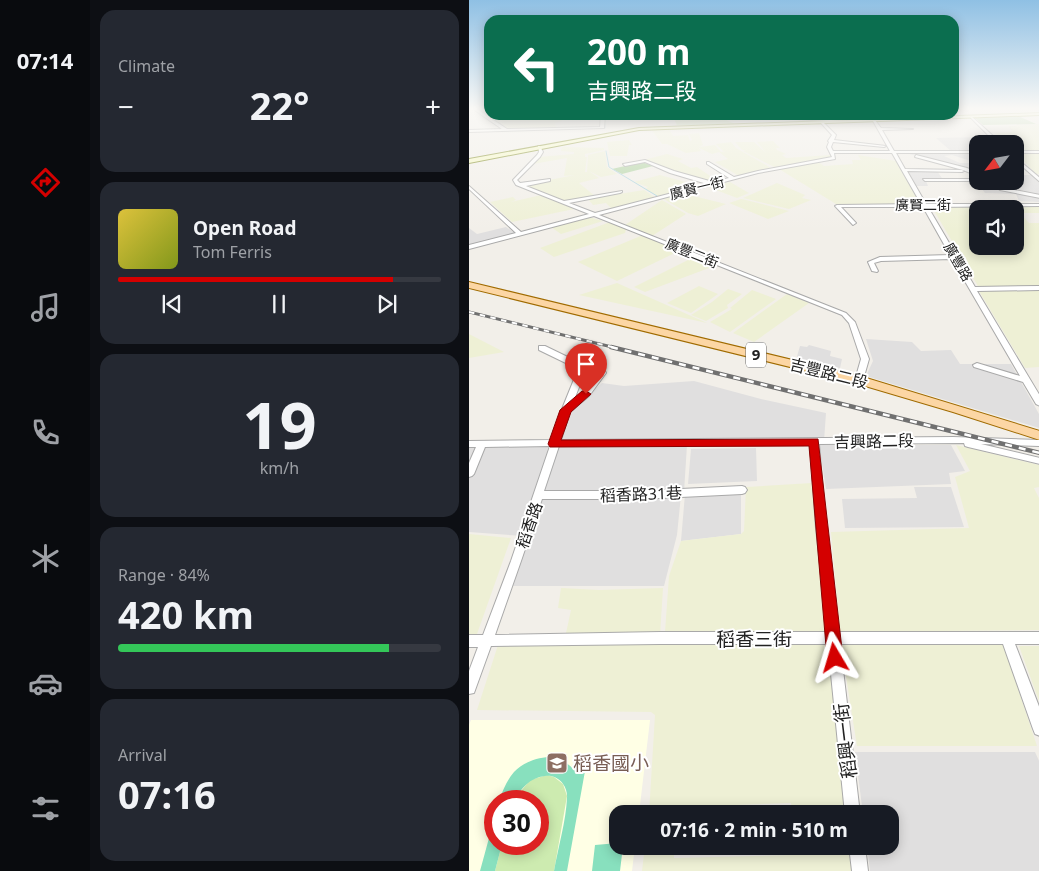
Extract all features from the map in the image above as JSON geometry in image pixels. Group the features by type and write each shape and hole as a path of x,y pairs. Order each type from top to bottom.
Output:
{"main road":[{"name":"吉豐路二段","path":"469,285 859,380 959,409 1039,436"}],"street":[{"path":"469,161 526,150"},
{"path":"540,150 539,156 515,180 521,185 548,180"},
{"path":"831,152 894,150 969,152"},
{"path":"894,150 969,171"},
{"name":"廣豐路","path":"894,150 1025,380 1036,392 1039,404"},
{"name":"廣賢一街","path":"469,247 734,179 835,157 831,152"},
{"path":"1024,152 1039,152"},
{"path":"625,164 645,161 671,172 714,184"},
{"path":"708,163 734,179"},
{"path":"1024,167 1039,181"},
{"path":"905,170 969,171"},
{"path":"939,171 945,180"},
{"path":"925,180 969,180"},
{"name":"廣豐二街","path":"521,185 844,314 852,322 865,359 859,380"},
{"path":"469,187 519,233"},
{"path":"1002,190 1039,197"},
{"path":"563,202 620,192"},
{"name":"廣賢二街","path":"853,223 837,206 1039,205"},
{"path":"875,271 871,262 880,259 955,257"},
{"path":"974,289 1039,288"},
{"name":"稻香路","path":"469,688 539,495 554,444 581,372 575,364 541,348"},
{"path":"977,365 1025,380"},
{"path":"566,410 586,394 602,373"},
{"path":"953,440 1039,461"},
{"name":"吉興路二段","path":"469,444 953,440 1039,443"},
{"path":"814,442 833,639"},
{"path":"469,474 482,444"},
{"name":"稻香路31巷","path":"539,495 640,495 742,490"},
{"path":"1007,638 1039,730"},
{"name":"稻香三街","path":"469,641 1039,638"},
{"name":"稻興一街","path":"833,639 852,805"},
{"path":"858,855 860,871"}],"shaded area":[{"path":"604,150 585,154 585,157 587,157 585,172 587,172 588,155 605,151 607,167 617,174 601,177 589,171 599,178 579,183 595,196 563,202 523,185 575,175 564,176 567,158 533,164 539,157 574,154 574,152 561,151"},
{"path":"609,150 628,150 627,156 610,156"},
{"path":"679,150 701,151 686,153"},
{"path":"703,150 719,150 721,152 726,151 722,150 739,150 771,168 739,176 715,162 728,159 719,152 712,154"},
{"path":"742,150 762,150 766,153 763,150 777,150 786,154 782,155 786,158 830,155 833,157 776,168 743,151 746,150"},
{"path":"949,150 969,150 969,160 952,155 944,156 960,163 969,163 969,170 967,170 902,152 952,152"},
{"path":"1024,152 1039,152 1039,174 1036,174 1024,161"},
{"path":"667,154 683,159 678,161 691,168 697,167 719,182 713,183 672,171 644,160"},
{"path":"858,155 896,161 921,204 836,204 779,169 818,162 824,166 853,164 852,160 861,160"},
{"path":"908,171 937,171 944,181 926,181 928,186 916,186"},
{"path":"660,175 700,186 681,193 726,204 698,216 688,213 662,198 679,194 660,198 645,189 648,187 634,182"},
{"path":"1024,175 1031,175 1039,183 1039,202 1019,200 1016,194 985,193 983,190 1024,190"},
{"path":"730,182 749,193 737,198 708,187"},
{"path":"777,183 805,195 802,198 811,200 789,209 743,198"},
{"path":"644,190 656,198 612,209 606,203 593,205 588,199"},
{"path":"541,195 574,209 512,222 490,202 513,197 516,200 511,202"},
{"path":"741,199 789,211 768,219 729,203"},
{"path":"662,200 686,214 652,236 625,225"},
{"path":"932,207 969,207 969,255 1024,255 1024,217 1029,223 1039,223 1039,286 978,286"},
{"path":"1024,207 1039,207 1039,213 1024,213"},
{"path":"589,217 603,221 561,234 551,227"},
{"path":"610,222 626,229 625,233 554,257 540,248"},
{"path":"506,227 515,233 469,246 469,228 477,234"},
{"path":"643,235 679,251 617,281 578,262"},
{"path":"694,257 717,265 645,292 634,287"},
{"path":"617,283 707,323 579,295"},
{"path":"699,286 718,294 691,313 667,303"},
{"path":"728,289 742,294 727,305 728,308 706,321 691,315 712,302"},
{"path":"752,290 776,299 730,332 710,322 732,309 730,308"},
{"path":"1039,290 1039,367 1025,368 979,291"},
{"path":"787,294 809,303 754,342 733,333"},
{"path":"469,334 504,352 469,358"},
{"path":"866,339 912,342 921,351 951,350 960,364 1011,364 1039,414 1039,428 866,376 873,361"},
{"path":"809,345 831,351 830,356 842,359 840,368 820,364 818,366 796,360 800,346 807,347"},
{"path":"694,381 761,399 826,413 824,441 560,443 573,408 602,383 624,386"},
{"path":"560,445 687,445 684,492 541,494"},
{"path":"819,445 951,445 965,471 949,473 951,484 826,489"},
{"path":"956,445 1039,465 1039,487 1034,488 1040,500 1039,630 840,632 831,532 969,528 955,477 970,471"},
{"path":"469,446 548,446 547,463 523,536 469,532"},
{"path":"756,448 757,481 688,484 691,449"},
{"path":"812,483 825,633 665,632 669,576 681,541 741,534 744,531 746,487"},
{"path":"914,487 951,487 964,527 845,528 842,499 917,498"},
{"path":"741,492 741,534 681,541 685,494"},
{"path":"681,495 677,535 664,586 513,586 542,496"},
{"path":"469,534 511,538 477,634 469,634"},
{"path":"561,588 599,590 663,588 660,635 566,633 571,610 558,608"},
{"path":"1003,643 1037,746 857,746 841,645"},
{"path":"827,644 835,717 850,805 791,805 791,803 650,805 655,715 651,712 477,710 498,645"},
{"path":"1019,646 1039,646 1039,701"},
{"name":"稻香國小","path":"471,720 650,720 640,805 609,805 609,855 634,855 632,871 469,871 469,725"},
{"path":"855,752 1035,752 1040,763 1039,871 870,871 868,855 899,855 899,805 862,805"},
{"path":"644,855 674,855 674,858 856,855 859,871 642,871"}],"green space":[{"path":"642,162 653,166 622,174 612,169"},
{"path":"577,757 587,760 567,871 554,871 564,825 567,794 564,785 554,777 545,776 526,784 522,790 503,790 518,768 536,759 556,758 564,761 575,770"},
{"path":"547,775 554,777 563,784 567,796 554,871 495,871 499,855 549,855 549,790 522,790 530,780"},
{"path":"609,844 609,855 622,855 620,871 592,871 595,845"},
{"path":"484,855 499,855 495,871 480,871"}],"waterway":[{"path":"606,151 609,167 657,196"}],"railway":[{"path":"469,312 616,348"},
{"path":"611,347 1040,453"}],"place":[{"name":"稻香國小","path":"557,763"}],"route":[{"path":"586,394 566,410 554,444 814,442 835,658"}]}
